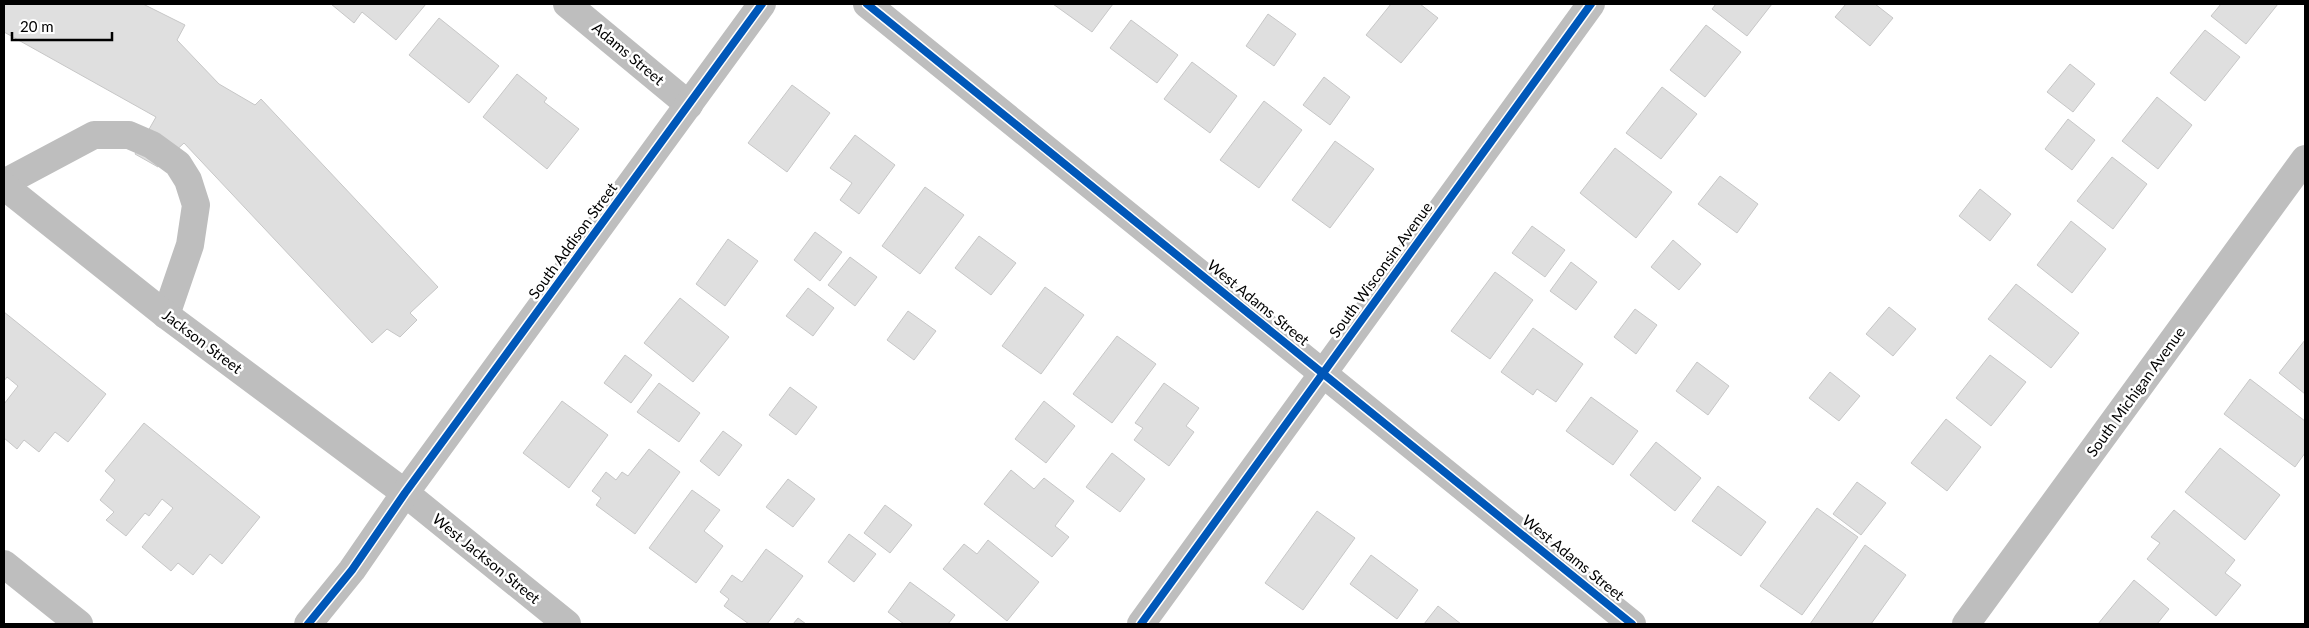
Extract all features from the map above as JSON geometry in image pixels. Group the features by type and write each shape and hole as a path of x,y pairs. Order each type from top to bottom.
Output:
{"street":[{"name":"Adams Street","path":"567,4 689,105"},
{"name":"South Addison Street","path":"308,624 352,570 405,493 762,4"},
{"name":"West Adams Street","path":"867,4 1632,624"},
{"name":"South Wisconsin Avenue","path":"1141,624 1591,4"},
{"path":"4,184 94,135 129,135 152,145 178,164 188,180 196,205 190,245 166,315"},
{"name":"South Michigan Avenue","path":"1966,624 2305,160"},
{"name":"Jackson Street","path":"4,184 166,315 405,493"},
{"name":"West Jackson Street","path":"405,493 567,624"},
{"path":"4,564 79,624"}],"building":[{"path":"4,4 143,4 185,25 177,40 219,84 255,105 261,99 438,287 410,313 417,320 400,337 387,329 372,343 184,143 158,167 135,154 156,117 4,32"},
{"path":"331,4 426,4 396,40 362,12 354,23"},
{"path":"1053,4 1113,4 1092,32"},
{"path":"1391,4 1420,4 1438,18 1401,63 1366,35"},
{"path":"1716,4 1772,4 1747,36 1712,9"},
{"path":"1846,4 1875,4 1893,18 1870,46 1835,17"},
{"path":"2221,4 2278,4 2246,44 2211,16"},
{"path":"1268,14 1296,34 1274,66 1246,46"},
{"path":"439,18 499,66 469,103 409,55"},
{"path":"1131,20 1178,55 1157,83 1110,48"},
{"path":"1706,25 1741,52 1705,97 1670,70"},
{"path":"2205,30 2240,57 2205,101 2170,73"},
{"path":"1192,62 1237,96 1210,133 1164,99"},
{"path":"2070,64 2095,84 2073,112 2047,92"},
{"path":"517,74 547,98 544,102 579,129 547,169 483,117"},
{"path":"1324,77 1350,97 1330,125 1303,105"},
{"path":"792,85 830,113 787,172 748,143"},
{"path":"1662,87 1697,114 1661,159 1626,133"},
{"path":"2157,97 2192,125 2158,169 2122,141"},
{"path":"1264,101 1302,130 1259,188 1220,160"},
{"path":"2068,119 2095,140 2072,170 2045,149"},
{"path":"855,135 895,165 859,214 840,200 852,183 830,168"},
{"path":"1335,141 1374,169 1330,228 1292,200"},
{"path":"1615,148 1672,192 1636,238 1580,193"},
{"path":"2112,157 2147,184 2113,229 2077,201"},
{"path":"1720,176 1758,204 1737,233 1698,204"},
{"path":"925,187 964,215 920,274 882,246"},
{"path":"1980,189 2011,214 1990,241 1959,216"},
{"path":"2071,221 2106,249 2072,293 2037,265"},
{"path":"1532,226 1565,250 1545,277 1512,253"},
{"path":"815,232 842,252 820,281 794,260"},
{"path":"979,236 1016,263 991,295 955,268"},
{"path":"728,239 758,261 725,306 696,284"},
{"path":"1673,240 1701,264 1679,290 1651,267"},
{"path":"850,257 877,277 855,306 828,285"},
{"path":"1571,262 1597,282 1576,310 1550,291"},
{"path":"1495,272 1533,300 1490,359 1451,331"},
{"path":"2016,284 2079,333 2051,368 1988,319"},
{"path":"1045,287 1084,315 1041,374 1002,346"},
{"path":"808,288 834,308 813,336 786,316"},
{"path":"680,298 729,337 693,382 644,343"},
{"path":"1889,307 1916,329 1893,356 1866,334"},
{"path":"1635,309 1657,325 1636,354 1614,337"},
{"path":"908,311 936,331 914,360 887,340"},
{"path":"4,312 106,394 68,442 55,432 39,452 24,440 17,449 4,438 4,404 18,386 7,377 4,381"},
{"path":"1533,328 1583,364 1556,402 1537,389 1533,395 1501,372"},
{"path":"1117,336 1156,364 1112,423 1073,394"},
{"path":"2305,340 2305,394 2279,373"},
{"path":"625,355 652,375 631,403 604,383"},
{"path":"1990,355 2026,382 1991,426 1956,398"},
{"path":"1697,362 1729,386 1708,415 1676,391"},
{"path":"1830,372 1860,396 1839,421 1809,398"},
{"path":"2250,379 2305,421 2305,453 2295,467 2224,414"},
{"path":"659,383 700,413 679,442 637,412"},
{"path":"1164,383 1199,408 1186,426 1194,432 1169,466 1134,440 1143,428 1135,423"},
{"path":"790,387 817,407 796,435 769,415"},
{"path":"1591,397 1638,431 1613,465 1566,431"},
{"path":"562,401 608,435 569,488 523,453"},
{"path":"1044,401 1075,426 1046,463 1015,439"},
{"path":"1946,419 1981,447 1947,491 1911,463"},
{"path":"144,423 260,517 222,564 210,554 193,575 178,563 171,571 142,547 173,508 162,499 149,516 145,513 126,536 106,520 114,512 100,500 115,480 105,471"},
{"path":"723,431 742,445 719,476 700,461"},
{"path":"1656,442 1701,478 1675,511 1630,475"},
{"path":"2220,448 2280,495 2245,540 2185,492"},
{"path":"649,449 680,472 635,534 596,505 601,498 592,491 606,472 616,480 622,472 628,476"},
{"path":"1112,453 1145,479 1120,512 1086,487"},
{"path":"1011,470 1034,489 1044,478 1074,501 1055,526 1069,537 1052,557 984,504"},
{"path":"788,479 815,499 793,527 766,507"},
{"path":"1857,482 1886,503 1861,535 1833,514"},
{"path":"1718,486 1766,522 1741,556 1692,521"},
{"path":"692,490 720,510 704,531 723,546 696,583 649,548"},
{"path":"885,505 912,525 890,553 864,533"},
{"path":"1817,508 1858,537 1802,615 1760,586"},
{"path":"2174,510 2235,560 2225,573 2241,585 2216,616 2147,559 2160,543 2151,537"},
{"path":"1317,511 1355,538 1303,610 1265,583"},
{"path":"849,534 876,554 854,582 828,562"},
{"path":"988,540 1039,582 1007,621 943,569 964,544 977,554"},
{"path":"1865,545 1906,575 1871,624 1810,624"},
{"path":"766,549 803,576 767,624 749,624 724,606 729,599 720,592 732,575 742,582"},
{"path":"1371,555 1418,590 1397,619 1350,584"},
{"path":"2134,580 2169,609 2157,624 2098,624"},
{"path":"910,582 955,615 948,624 904,624 888,612"},
{"path":"1438,606 1461,624 1424,624"},
{"path":"798,618 806,624 793,624"}],"cycle path":[{"path":"308,624 352,570 405,493 762,4"},
{"path":"867,4 1632,624"},
{"path":"1141,624 1591,4"}]}
